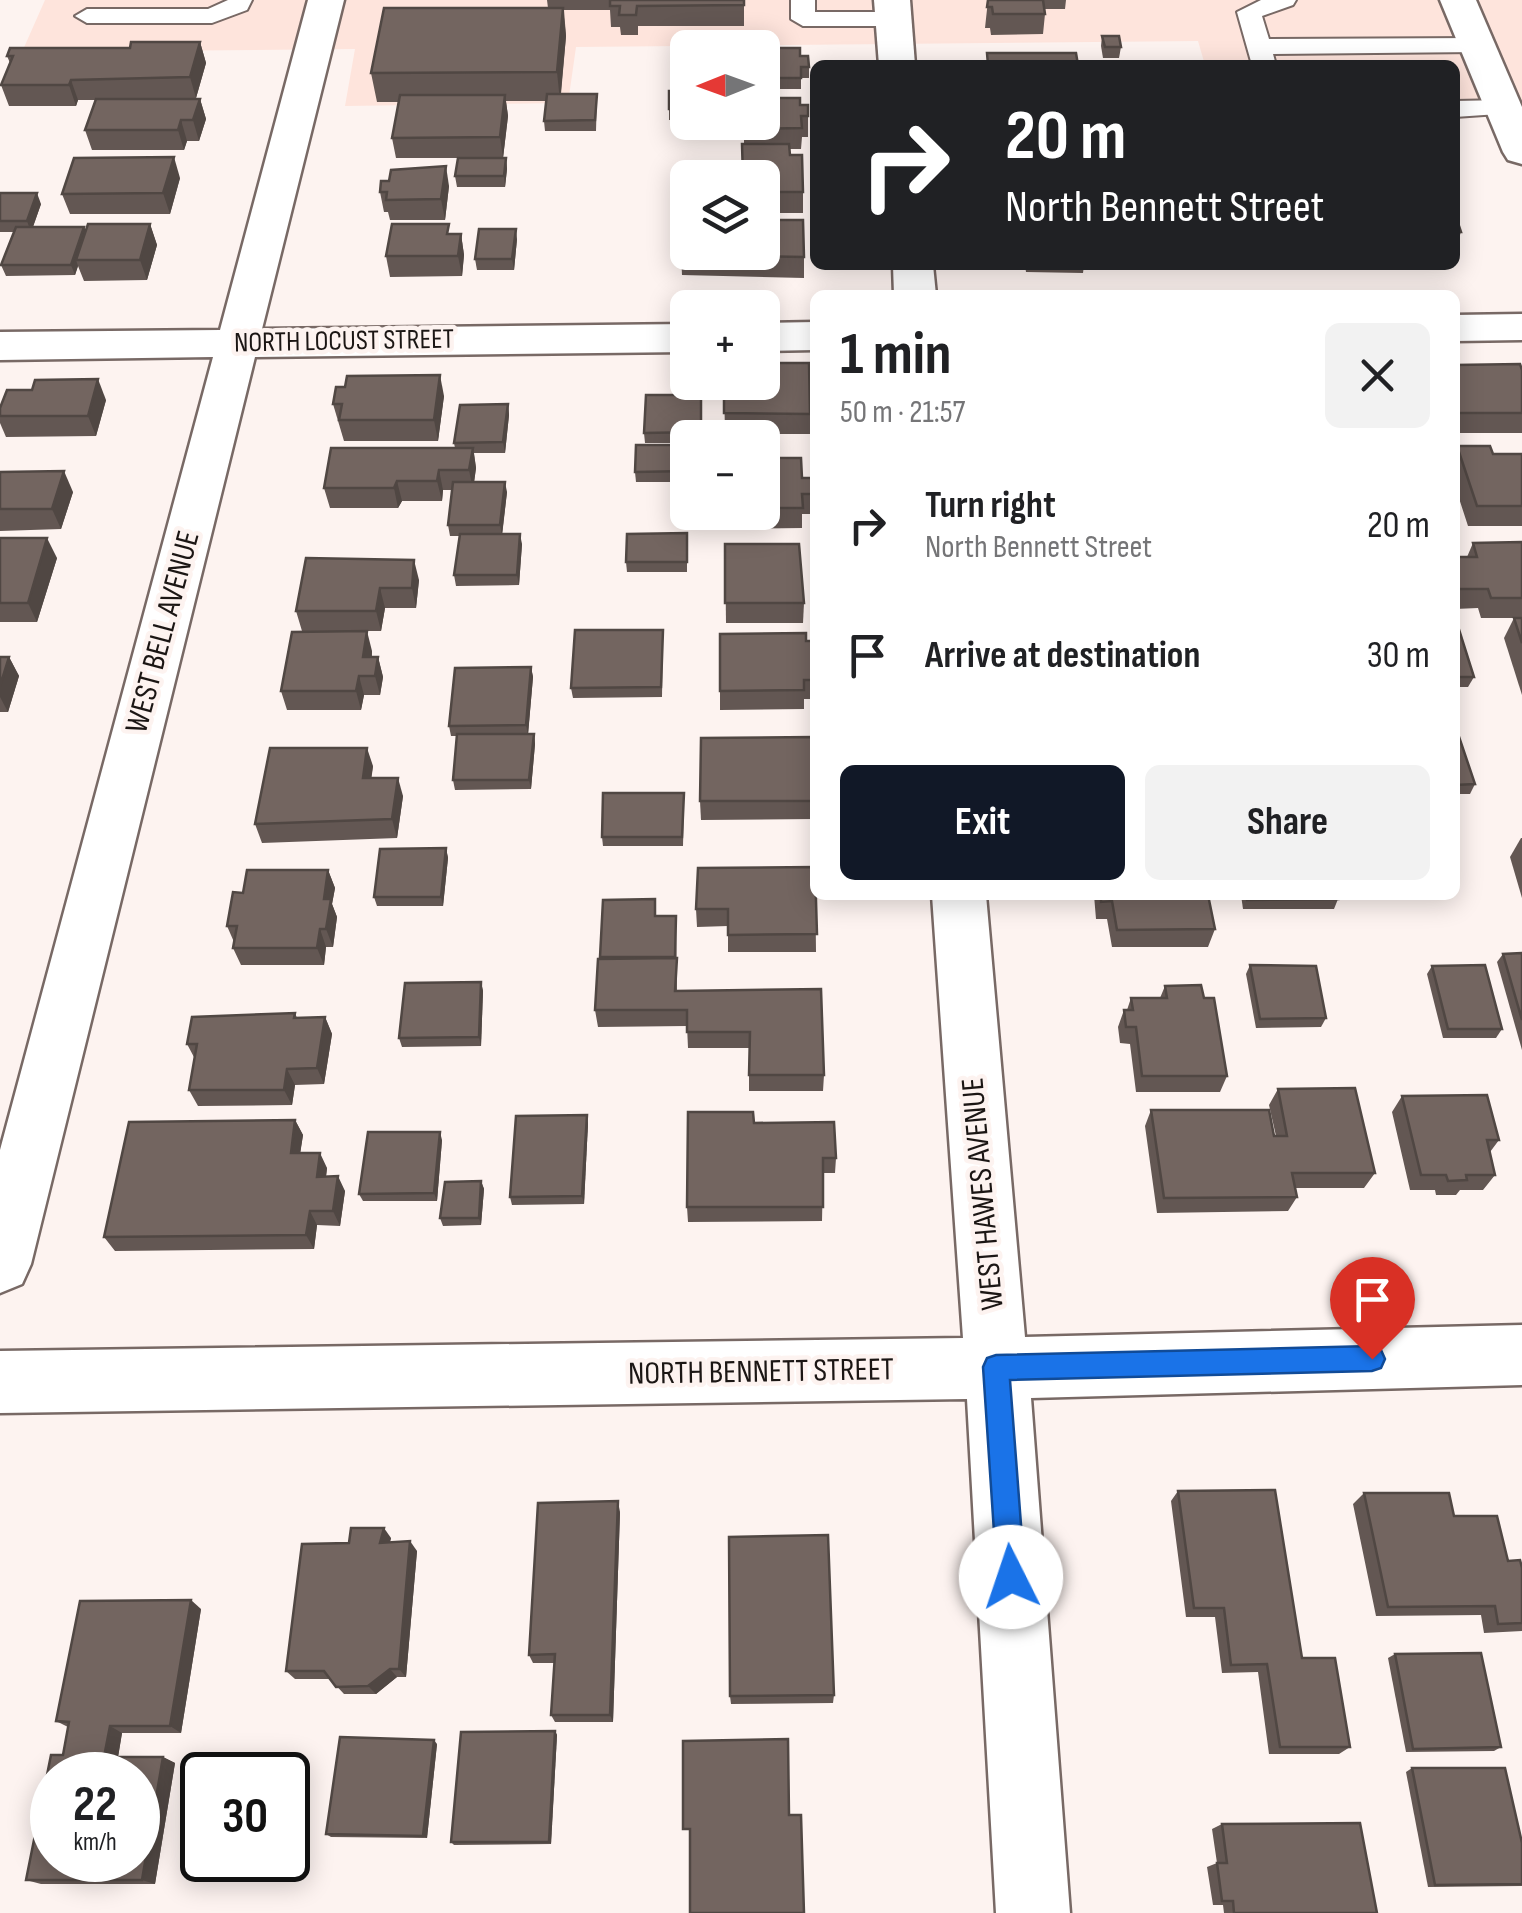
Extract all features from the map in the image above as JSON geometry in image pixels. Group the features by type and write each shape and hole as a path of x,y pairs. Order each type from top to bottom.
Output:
{"street":[{"name":"WEST BELL AVENUE","path":"0,1264 326,0"},
{"path":"1458,0 1522,152"},
{"path":"893,10 897,60"},
{"path":"1460,328 1522,326"},
{"path":"780,337 810,336"},
{"name":"NORTH LOCUST STREET","path":"0,346 670,338"},
{"name":"WEST HAWES AVENUE","path":"958,900 996,1367 1032,1913"},
{"name":"NORTH BENNETT STREET","path":"0,1382 996,1367 1522,1354"}],"lane":[{"path":"86,16 212,16 238,6 240,0"},
{"path":"804,0 803,19 893,10"},
{"path":"1284,0 1249,12 1261,56 1478,45"},
{"path":"1460,108 1504,108"}],"shaded area":[{"path":"45,0 1522,0 1522,106 1460,106 1460,60 1204,60 1198,41 780,45 780,30 670,30 670,46 576,47 568,103 345,106 355,49 22,52"}],"building":[{"path":"610,0 744,0 744,5 637,6 636,15 619,15 620,6 610,6"},
{"path":"988,0 1043,0 1045,14 993,14 992,7 987,7"},
{"path":"384,8 563,8 557,72 371,73"},
{"path":"1102,36 1119,36 1121,47 1105,47"},
{"path":"131,42 200,42 190,77 1,85 13,56 7,56 10,48 130,48"},
{"path":"780,48 800,48 800,56 808,56 809,67 801,67 801,78 780,78"},
{"path":"987,53 1076,53 1077,60 988,60"},
{"path":"547,94 597,94 595,120 544,121"},
{"path":"400,95 505,95 500,137 392,138"},
{"path":"780,98 800,98 800,105 808,105 808,116 801,116 802,128 780,128"},
{"path":"96,99 200,99 193,120 181,120 178,130 85,130"},
{"path":"742,144 789,144 790,155 802,155 803,192 780,192 780,160 742,160"},
{"path":"174,157 163,193 62,194 74,158"},
{"path":"458,158 506,158 504,176 455,176"},
{"path":"446,166 441,199 386,200 387,192 380,192 381,181 389,181 391,170"},
{"path":"0,193 37,193 27,221 0,221"},
{"path":"780,220 803,220 804,257 780,257"},
{"path":"88,224 150,224 140,260 76,260"},
{"path":"392,224 449,224 447,234 461,234 458,256 386,256"},
{"path":"16,227 84,227 71,265 1,265"},
{"path":"479,229 516,229 512,259 475,259"},
{"path":"780,363 809,363 810,414 724,413 724,400 780,400"},
{"path":"1520,364 1522,413 1460,413 1460,365"},
{"path":"440,375 434,420 339,420 342,404 333,404 336,387 345,387 347,376"},
{"path":"98,379 88,416 0,416 7,390 32,390 35,380"},
{"path":"646,395 701,400 701,420 670,420 670,433 644,433"},
{"path":"508,404 503,442 454,443 460,405"},
{"path":"636,445 670,445 670,471 635,472"},
{"path":"1460,446 1490,446 1493,454 1522,454 1522,506 1477,506"},
{"path":"331,448 473,448 469,470 439,470 437,481 397,481 394,488 324,488"},
{"path":"780,458 801,458 802,478 810,478 810,494 802,494 803,508 780,508"},
{"path":"64,471 52,509 0,509 0,472"},
{"path":"453,482 505,482 500,525 448,525"},
{"path":"687,533 687,562 626,562 627,534"},
{"path":"460,534 520,534 517,575 454,575"},
{"path":"0,538 47,538 28,603 0,603"},
{"path":"1522,542 1522,598 1491,598 1488,589 1460,589 1460,557 1477,557 1473,543"},
{"path":"725,544 799,544 804,603 725,603"},
{"path":"306,558 414,560 412,588 380,588 376,611 296,611"},
{"path":"1514,618 1522,618 1522,643"},
{"path":"575,630 663,630 661,687 571,688"},
{"path":"367,631 363,657 378,657 375,676 359,676 356,691 281,691 292,632"},
{"path":"806,633 806,641 810,641 810,680 804,680 804,690 720,691 720,634"},
{"path":"1460,633 1474,677 1460,677"},
{"path":"0,657 9,657 0,686"},
{"path":"531,667 526,725 449,726 455,668"},
{"path":"457,734 534,734 529,780 453,780"},
{"path":"810,737 810,801 700,801 701,738"},
{"path":"1460,740 1475,784 1460,785"},
{"path":"270,748 367,748 363,778 398,778 392,819 255,824"},
{"path":"603,793 684,793 682,837 602,837"},
{"path":"446,848 441,897 374,897 380,849"},
{"path":"810,867 810,900 816,900 817,934 728,935 728,909 696,909 698,868"},
{"path":"247,870 328,870 324,899 331,899 326,929 320,929 317,948 233,948 237,926 227,926 233,892 243,893"},
{"path":"655,899 655,916 676,916 675,957 600,957 603,900"},
{"path":"1101,900 1209,900 1215,929 1117,930 1112,901"},
{"path":"1522,953 1522,1020 1503,954"},
{"path":"677,958 675,991 821,989 824,1075 749,1075 750,1032 687,1032 687,1010 595,1010 598,959"},
{"path":"1250,965 1316,966 1326,1018 1260,1019"},
{"path":"1485,965 1502,1029 1448,1029 1432,966"},
{"path":"481,982 479,1037 399,1038 405,983"},
{"path":"1201,985 1204,998 1214,998 1227,1076 1142,1076 1136,1027 1126,1027 1124,1010 1133,1010 1131,998 1167,998 1165,986"},
{"path":"295,1013 294,1018 325,1017 317,1068 287,1069 284,1090 189,1090 197,1044 187,1044 192,1017"},
{"path":"1355,1088 1375,1173 1292,1173 1297,1197 1164,1198 1151,1110 1269,1110 1274,1136 1287,1136 1278,1089"},
{"path":"1487,1095 1499,1140 1487,1140 1495,1175 1466,1175 1467,1180 1448,1181 1446,1175 1421,1175 1402,1096"},
{"path":"688,1112 753,1112 754,1123 834,1122 836,1158 823,1158 823,1207 687,1207"},
{"path":"587,1115 582,1196 510,1197 516,1116"},
{"path":"295,1120 291,1153 320,1153 317,1177 338,1176 333,1211 310,1211 306,1235 104,1237 129,1122"},
{"path":"368,1132 440,1132 434,1193 359,1194"},
{"path":"481,1181 479,1218 440,1218 445,1182"},
{"path":"1275,1490 1302,1658 1335,1658 1350,1747 1280,1747 1267,1664 1231,1665 1224,1608 1194,1608 1178,1491"},
{"path":"1364,1493 1449,1493 1454,1516 1497,1516 1508,1561 1520,1560 1522,1568 1522,1623 1498,1624 1495,1606 1388,1607"},
{"path":"618,1501 610,1715 551,1715 555,1654 529,1655 538,1503"},
{"path":"351,1528 384,1528 380,1543 410,1541 399,1669 390,1669 368,1686 336,1687 324,1671 286,1671 302,1544 349,1543"},
{"path":"828,1535 834,1695 730,1696 729,1537"},
{"path":"191,1600 170,1726 110,1726 105,1752 64,1752 69,1722 56,1721 80,1601"},
{"path":"1481,1653 1501,1747 1413,1749 1395,1654"},
{"path":"555,1731 549,1842 451,1842 461,1732"},
{"path":"340,1737 434,1740 423,1836 326,1834"},
{"path":"788,1739 789,1815 801,1815 804,1913 690,1913 690,1829 683,1829 683,1741"},
{"path":"1412,1768 1505,1768 1522,1843 1522,1884 1435,1885"},
{"path":"1360,1823 1377,1913 1234,1913 1233,1901 1222,1901 1217,1863 1227,1863 1222,1824"}],"route":[{"path":"1011,1577 996,1367 1372,1359"}]}
